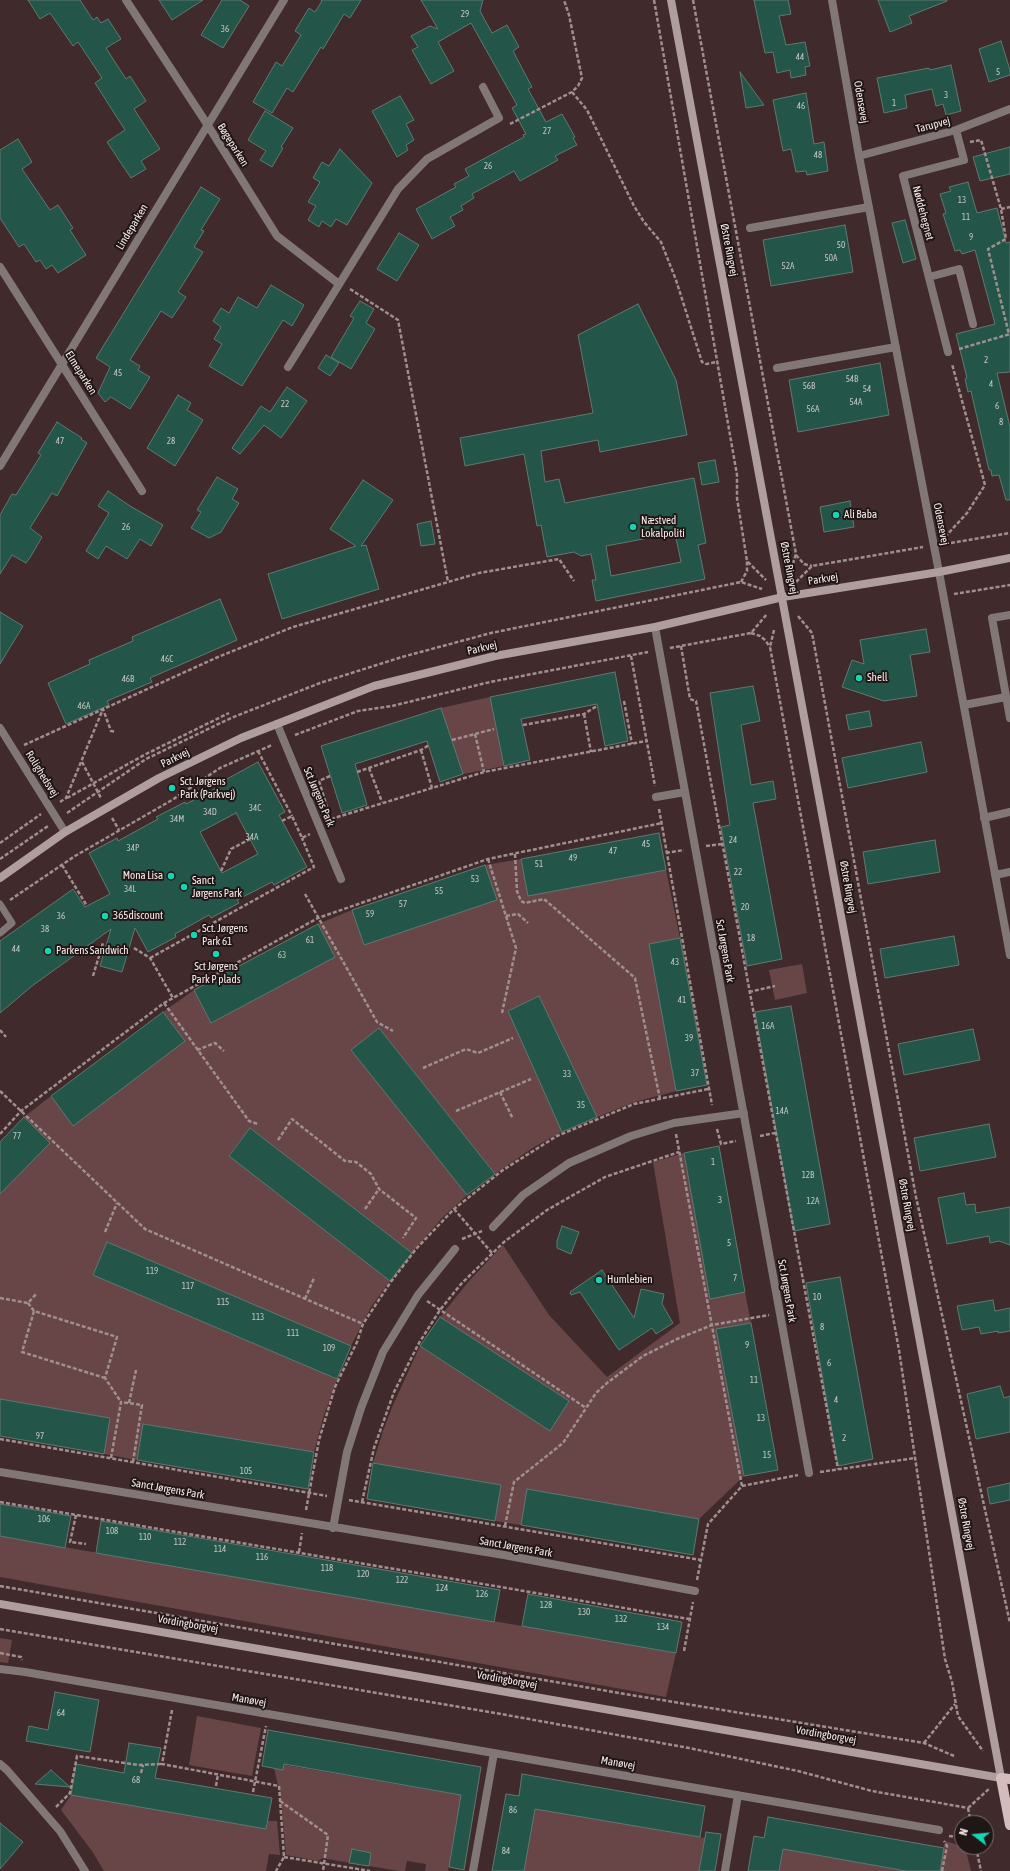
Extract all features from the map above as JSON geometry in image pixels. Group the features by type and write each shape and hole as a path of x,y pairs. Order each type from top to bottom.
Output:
{"main road":[{"path":"1006,1778 1010,1825"}],"street":[{"name":"Bøgeparken","path":"126,0 207,124 277,236 338,284"},
{"name":"Lindeparken","path":"0,466 207,124 284,0"},
{"name":"Østre Ringvej","path":"671,0 1006,1778"},
{"name":"Odensevej","path":"832,0 859,156 896,348 938,543 940,572 944,596 1010,956"},
{"path":"288,366 398,188 427,159 499,118 482,87"},
{"name":"Tarupvej","path":"859,156 956,130 1010,109"},
{"name":"Nøddehegnet","path":"948,352 903,176 964,160 956,130"},
{"path":"750,228 869,207"},
{"name":"Elmeparken","path":"0,267 142,491"},
{"path":"929,277 959,269 973,324"},
{"path":"777,368 896,348"},
{"name":"Parkvej","path":"0,878 65,832 180,768 241,738 374,686 496,656 655,626 783,597 940,572 1010,558"},
{"path":"1010,615 992,618 1010,718"},
{"name":"Sct Jørgens Park","path":"655,626 809,1473"},
{"path":"964,705 1006,697"},
{"name":"Sct Jørgens Park","path":"276,724 341,879"},
{"name":"Rolighedsvej","path":"0,728 65,832"},
{"path":"656,797 685,792"},
{"path":"984,818 1010,812"},
{"path":"995,875 1010,872"},
{"path":"493,1227 523,1195 569,1162 631,1136 674,1123 744,1113"},
{"path":"333,1528 347,1452 361,1408 382,1352 418,1296 455,1249"},
{"name":"Sanct Jørgens Park","path":"0,1472 504,1555 695,1591"},
{"name":"Vordingborgvej","path":"0,1604 1006,1778"},
{"name":"Manøvej","path":"0,1669 19,1671 939,1830"},
{"path":"473,1871 494,1753"},
{"path":"0,1764 7,1770 60,1831 85,1871"},
{"path":"725,1871 738,1795"}],"lane":[{"path":"0,905 12,923 0,933"}],"path":[{"path":"499,118 504,127 572,92 578,86 582,78 569,15 564,0"},
{"path":"654,0 737,475 737,498 747,561 747,571 741,582"},
{"path":"693,0 796,554 783,597"},
{"path":"572,92 587,110 634,206 644,222 661,242 676,280 702,362 706,364 717,362"},
{"path":"938,543 967,513 985,485 948,352 1010,334 988,249 1008,238 981,140 960,144"},
{"path":"1000,209 1010,207"},
{"path":"338,284 347,287 398,320 448,582"},
{"path":"796,554 804,564 812,566 938,543 1010,533"},
{"path":"14,750 218,657 294,627 479,573 560,559 574,581"},
{"path":"747,561 783,597"},
{"path":"751,633 812,566"},
{"path":"944,596 1010,585"},
{"path":"797,615 812,633 916,1197 1010,1623"},
{"path":"775,626 770,647 899,1350 945,1659 952,1682 958,1716 984,1753"},
{"path":"0,905 62,865 172,800 220,768 258,750 358,711 392,706 490,682 751,633 760,636 770,647"},
{"path":"681,646 690,698 696,701 838,1469"},
{"path":"631,656 714,1117"},
{"path":"624,701 632,744"},
{"path":"522,725 584,714 597,706"},
{"path":"103,710 111,731 116,732"},
{"path":"66,798 103,710"},
{"path":"0,843 50,808 93,782 228,713"},
{"path":"584,714 591,752"},
{"path":"452,740 494,729"},
{"path":"475,734 484,772"},
{"path":"331,819 382,802 484,772 646,741"},
{"path":"357,772 421,750 428,745"},
{"path":"258,750 292,816"},
{"path":"421,750 432,788"},
{"path":"81,761 107,808"},
{"path":"369,768 382,802"},
{"path":"330,776 319,781 333,824"},
{"path":"0,1134 21,1111 164,1003 318,918 488,859 662,823"},
{"path":"150,958 314,867 302,838"},
{"path":"220,871 231,849 250,839"},
{"path":"666,853 695,848"},
{"path":"516,854 517,891 522,901 525,902 544,899 635,978 660,1099"},
{"path":"488,859 516,948 502,1013"},
{"path":"62,865 88,906"},
{"path":"305,894 378,1022 393,1031"},
{"path":"506,916 518,914 528,923"},
{"path":"93,976 103,943"},
{"path":"134,948 150,958 173,998"},
{"path":"749,992 775,986"},
{"path":"164,1003 249,1121 258,1124"},
{"path":"0,1030 6,1037"},
{"path":"422,1068 466,1049 478,1053 513,1038"},
{"path":"197,1050 215,1043 224,1051"},
{"path":"456,1111 531,1078"},
{"path":"0,1091 145,1229 363,1324"},
{"path":"500,1092 513,1119"},
{"path":"278,1140 292,1119 345,1161 356,1162 372,1174 379,1189 416,1218 403,1238"},
{"path":"674,1123 742,1486"},
{"path":"362,1502 374,1448 394,1392 419,1343 440,1310 461,1284 504,1242 547,1210 575,1193 605,1177 679,1152"},
{"path":"365,1208 379,1189"},
{"path":"105,1232 117,1203"},
{"path":"454,1209 492,1253"},
{"path":"455,1249 456,1242 493,1227"},
{"path":"305,1299 314,1278"},
{"path":"28,1303 37,1293"},
{"path":"418,1296 586,1408"},
{"path":"0,1298 28,1303 34,1311 117,1337 105,1378"},
{"path":"34,1311 22,1352 105,1378 121,1402 110,1458"},
{"path":"505,1526 514,1482 563,1443 596,1393 643,1356 677,1339 712,1325 780,1313"},
{"path":"129,1403 136,1370"},
{"path":"121,1402 142,1405 133,1462"},
{"path":"684,1651 708,1524 742,1486 809,1473 915,1458"},
{"path":"0,1502 689,1619"},
{"path":"76,1515 70,1542 86,1544"},
{"path":"0,1586 617,1693 924,1743 959,1759"},
{"path":"0,1629 501,1714 674,1745 798,1771 872,1790 968,1808 1006,1778"},
{"path":"162,1764 174,1698"},
{"path":"924,1743 956,1703"},
{"path":"253,1792 268,1714"},
{"path":"47,1816 70,1793 77,1756 143,1765 162,1764 278,1786 284,1857 276,1871"},
{"path":"141,1773 143,1765"},
{"path":"216,1786 218,1774"},
{"path":"280,1800 328,1835 323,1871"},
{"path":"968,1808 969,1815"},
{"path":"942,1871 947,1846 942,1836 954,1837"},
{"path":"978,1855 981,1871"},
{"path":"284,1857 370,1871"}],"shaded area":[{"path":"490,697 504,766 463,774 441,708"},
{"path":"521,859 528,895 666,870 680,938 649,944 676,1091 635,1102 597,1117 539,996 508,1011 562,1132 534,1147 495,1174 379,1028 352,1050 467,1195 442,1218 412,1253 250,1128 229,1155 390,1281 371,1307 351,1346 107,1242 93,1275 337,1379 324,1415 314,1452 144,1424 137,1460 104,1454 110,1418 0,1399 0,1194 49,1143 24,1117 51,1096 73,1125 185,1041 163,1012 194,990 211,1023 335,957 318,924 352,910 364,945 497,900 485,865"},
{"path":"802,964 807,993 775,1000 769,970"},
{"path":"684,1153 710,1298 745,1292 751,1323 716,1330 744,1476 699,1519 527,1489 521,1525 495,1521 501,1485 373,1463 393,1405 420,1346 550,1430 569,1401 440,1317 469,1281 503,1245 549,1315 607,1377 680,1323 653,1162"},
{"path":"0,1536 676,1653 666,1697 0,1577"},
{"path":"0,1638 12,1640 8,1663 0,1662"},
{"path":"197,1716 261,1728 252,1776 189,1765"},
{"path":"273,1763 454,1794 462,1789 448,1871 425,1871 426,1864 407,1861 405,1871 399,1871 323,1858 318,1861 286,1855 281,1799"},
{"path":"71,1795 266,1829 268,1821 277,1821 280,1855 269,1854 266,1871 104,1871 92,1851 61,1810"},
{"path":"536,1799 538,1809 705,1838 699,1871 524,1871"},
{"path":"945,1841 954,1844 954,1855 967,1855 971,1871 940,1871"},
{"path":"783,1849 906,1871 779,1871"}],"building":[{"path":"28,0 80,0 93,20 97,17 101,23 108,19 121,39 106,48 126,79 130,76 146,101 134,109 160,149 141,161 146,169 131,178 107,142 125,130 95,83 102,78 78,42 73,46 50,13 40,19"},
{"path":"159,0 203,0 172,20"},
{"path":"222,0 240,0 249,6 223,48 201,35"},
{"path":"321,0 361,0 350,18 344,14 323,49 321,47 293,92 287,88 272,113 253,102 276,62 282,66 301,35 295,31 309,8 315,12 322,1"},
{"path":"421,0 483,0 480,11 492,33 507,25 519,47 513,51 532,87 528,89 546,122 562,114 575,137 573,138 577,145 555,156 558,160 520,181 514,171 472,194 474,198 461,206 463,210 450,217 455,226 432,239 416,209 456,187 454,184 469,176 465,169 524,137 523,135 526,134 512,108 517,105 471,23 438,42 454,71 431,84 412,50 418,47 411,36 430,26 438,29"},
{"path":"754,0 788,0 791,14 779,16 786,45 805,42 810,66 805,67 806,75 791,78 790,70 777,73 773,52 765,53"},
{"path":"878,0 947,1 909,16 912,23 890,32"},
{"path":"1001,41 1010,70 1010,75 989,82 979,49"},
{"path":"951,65 961,111 946,115 943,104 936,106 932,89 905,95 907,108 884,113 877,78 929,68 930,70"},
{"path":"740,72 764,105 746,108"},
{"path":"806,93 814,144 824,142 828,171 807,175 806,171 796,172 791,149 783,151 773,100"},
{"path":"400,96 414,120 406,124 414,140 406,145 408,150 397,157 372,111"},
{"path":"265,111 293,128 281,147 283,148 272,167 260,160 266,151 248,140"},
{"path":"18,139 32,162 22,169 50,210 58,205 73,228 70,230 86,255 58,273 52,265 46,269 40,260 36,262 24,244 19,247 0,218 0,150"},
{"path":"1010,147 1010,174 980,181 973,157"},
{"path":"340,149 372,183 347,225 336,219 331,227 322,221 319,227 308,220 316,206 308,202 320,182 313,178 322,162 329,166"},
{"path":"968,182 977,213 997,208 1006,243 1010,242 1010,372 997,373 1010,427 1010,500 1006,500 999,475 992,476 991,470 989,470 971,391 968,392 965,379 967,378 956,334 995,324 975,250 962,254 960,250 955,251 943,214 946,213 940,194 951,191 949,187"},
{"path":"201,187 220,199 201,230 204,231 194,247 203,252 178,292 186,297 172,318 161,311 130,360 140,366 138,370 150,377 130,409 111,397 105,402 98,393 110,367 96,358"},
{"path":"905,220 916,259 903,263 892,223"},
{"path":"845,225 853,272 771,286 763,240"},
{"path":"399,233 419,245 397,281 377,269"},
{"path":"271,285 304,305 292,326 283,320 242,386 209,366 222,344 214,339 221,327 213,321 221,308 229,313 238,297 257,308"},
{"path":"360,301 374,309 366,323 375,329 351,369 331,357 354,318 350,316"},
{"path":"638,304 676,380 687,435 600,452 598,440 541,451 545,482 559,479 565,503 694,478 706,543 698,545 705,579 596,601 592,580 596,580 591,554 581,556 574,552 547,557 541,525 537,526 524,454 465,466 460,438 593,413 578,335","holes":["675,533 681,562 611,576 606,546"]},
{"path":"326,355 339,363 330,376 318,368"},
{"path":"880,363 889,415 798,432 789,380"},
{"path":"287,387 307,401 281,438 264,425 240,454 232,448 261,406 270,412"},
{"path":"178,395 191,403 187,410 203,420 175,466 147,448"},
{"path":"57,422 82,438 81,439 87,443 57,496 52,493 30,528 42,537 31,556 26,563 12,555 0,574 0,515 12,494 16,495 41,455 38,453"},
{"path":"715,460 719,482 702,485 698,463"},
{"path":"217,477 238,489 232,499 239,503 221,532 209,538 191,528 201,512 197,510"},
{"path":"363,480 393,500 361,546 366,545 379,589 282,619 268,574 356,546 330,529"},
{"path":"108,491 163,525 151,546 140,539 127,559 106,546 98,559 86,551 109,513 98,506"},
{"path":"850,501 854,527 824,532 820,507"},
{"path":"431,521 435,544 421,546 417,524"},
{"path":"220,599 237,640 150,678 152,682 107,701 109,705 66,724 48,683 90,664 89,660 133,641 132,637"},
{"path":"0,612 23,626 0,664"},
{"path":"926,629 930,652 910,655 917,696 884,701 842,687 852,660 864,664 860,640"},
{"path":"615,672 628,741 605,746 597,704 521,719 530,760 504,766 490,697"},
{"path":"753,686 760,721 741,725 751,785 773,781 776,799 753,803 782,959 747,966 721,827 730,825 710,693"},
{"path":"441,708 463,774 440,782 427,741 355,764 367,805 342,813 321,746"},
{"path":"869,711 872,726 849,730 846,715"},
{"path":"921,742 927,772 848,788 842,758"},
{"name":"Sanct Jørgens Park","path":"258,762 285,812 279,815 307,867 274,885 272,882 237,900 239,903 211,918 209,915 175,934 176,937 148,952 135,928 122,972 100,966 111,929 32,986 0,1013 0,941 73,889 85,907 110,894 89,853 117,838 118,841 158,819 156,817 185,802 186,804 226,783 225,780","holes":["236,813 258,854 222,873 200,832"]},
{"path":"659,833 666,870 528,896 521,859"},
{"path":"935,840 940,872 868,884 863,852"},
{"path":"485,865 497,900 364,945 352,910"},
{"path":"318,924 335,957 211,1023 194,990"},
{"path":"954,936 959,965 885,978 880,949"},
{"path":"680,938 707,1085 676,1091 649,944"},
{"path":"539,996 597,1117 562,1132 508,1011"},
{"path":"791,1006 830,1224 794,1231 755,1012"},
{"path":"163,1012 185,1041 73,1126 51,1096"},
{"path":"379,1028 495,1174 467,1195 351,1050"},
{"path":"973,1029 980,1060 904,1075 898,1044"},
{"path":"24,1117 50,1143 0,1194 0,1142"},
{"path":"989,1124 996,1157 920,1171 914,1138"},
{"path":"250,1128 412,1253 390,1281 229,1156"},
{"path":"719,1146 745,1292 710,1299 684,1153"},
{"path":"964,1193 966,1205 975,1204 976,1213 1010,1207 1010,1245 999,1241 990,1243 989,1236 947,1244 938,1198"},
{"path":"562,1226 579,1232 571,1254 557,1248 557,1241"},
{"path":"107,1242 351,1346 337,1379 93,1275"},
{"path":"602,1270 634,1318 641,1289 664,1294 662,1304 673,1323 656,1334 652,1328 619,1350 580,1292 571,1295 570,1292"},
{"path":"840,1277 873,1459 838,1466 806,1283"},
{"path":"993,1300 995,1311 1010,1308 1010,1331 998,1333 998,1331 981,1334 979,1327 962,1330 957,1306"},
{"path":"440,1317 569,1401 550,1431 420,1346"},
{"path":"751,1323 778,1470 744,1476 716,1329"},
{"path":"1000,1386 1004,1398 1010,1396 1010,1432 976,1439 967,1394"},
{"path":"0,1399 110,1418 104,1454 0,1436"},
{"path":"143,1424 314,1452 308,1489 137,1460"},
{"path":"373,1463 501,1485 495,1521 367,1499"},
{"path":"1010,1483 1010,1500 990,1504 987,1488"},
{"path":"527,1489 699,1519 693,1555 521,1525"},
{"path":"0,1504 71,1516 65,1548 0,1536"},
{"path":"101,1521 500,1590 494,1622 96,1553"},
{"path":"528,1594 682,1622 676,1653 522,1626"},
{"path":"55,1692 99,1700 90,1752 26,1741 29,1726 48,1730"},
{"path":"268,1730 481,1767 464,1870 449,1867 461,1795 284,1764 283,1770 262,1766"},
{"path":"129,1743 161,1748 155,1778 272,1798 266,1829 71,1795 76,1764 124,1773"},
{"path":"51,1770 70,1787 35,1784"},
{"path":"522,1774 705,1806 700,1837 535,1809 524,1871 492,1871 506,1794 519,1796"},
{"path":"768,1817 944,1848 940,1871 906,1871 783,1849 779,1871 748,1871 754,1836 764,1838"},
{"path":"0,1823 23,1842 0,1869"},
{"path":"706,1832 721,1834 715,1871 699,1871"},
{"path":"352,1849 371,1853 369,1866 349,1863"}],"place":[{"name":"Ali Baba","path":"836,515"},
{"name":"Næstved Lokalpoliti","path":"633,527"},
{"name":"Shell","path":"859,678"},
{"name":"Sct. Jørgens Park (Parkvej)","path":"172,788"},
{"name":"Mona Lisa","path":"171,876"},
{"name":"Sanct Jørgens Park","path":"184,887"},
{"name":"365discount","path":"105,916"},
{"name":"Sct. Jørgens Park 61","path":"194,935"},
{"name":"Parkens Sandwich","path":"48,951"},
{"name":"Sct Jørgens Park P plads","path":"216,954"},
{"name":"Humlebien","path":"599,1280"}]}
